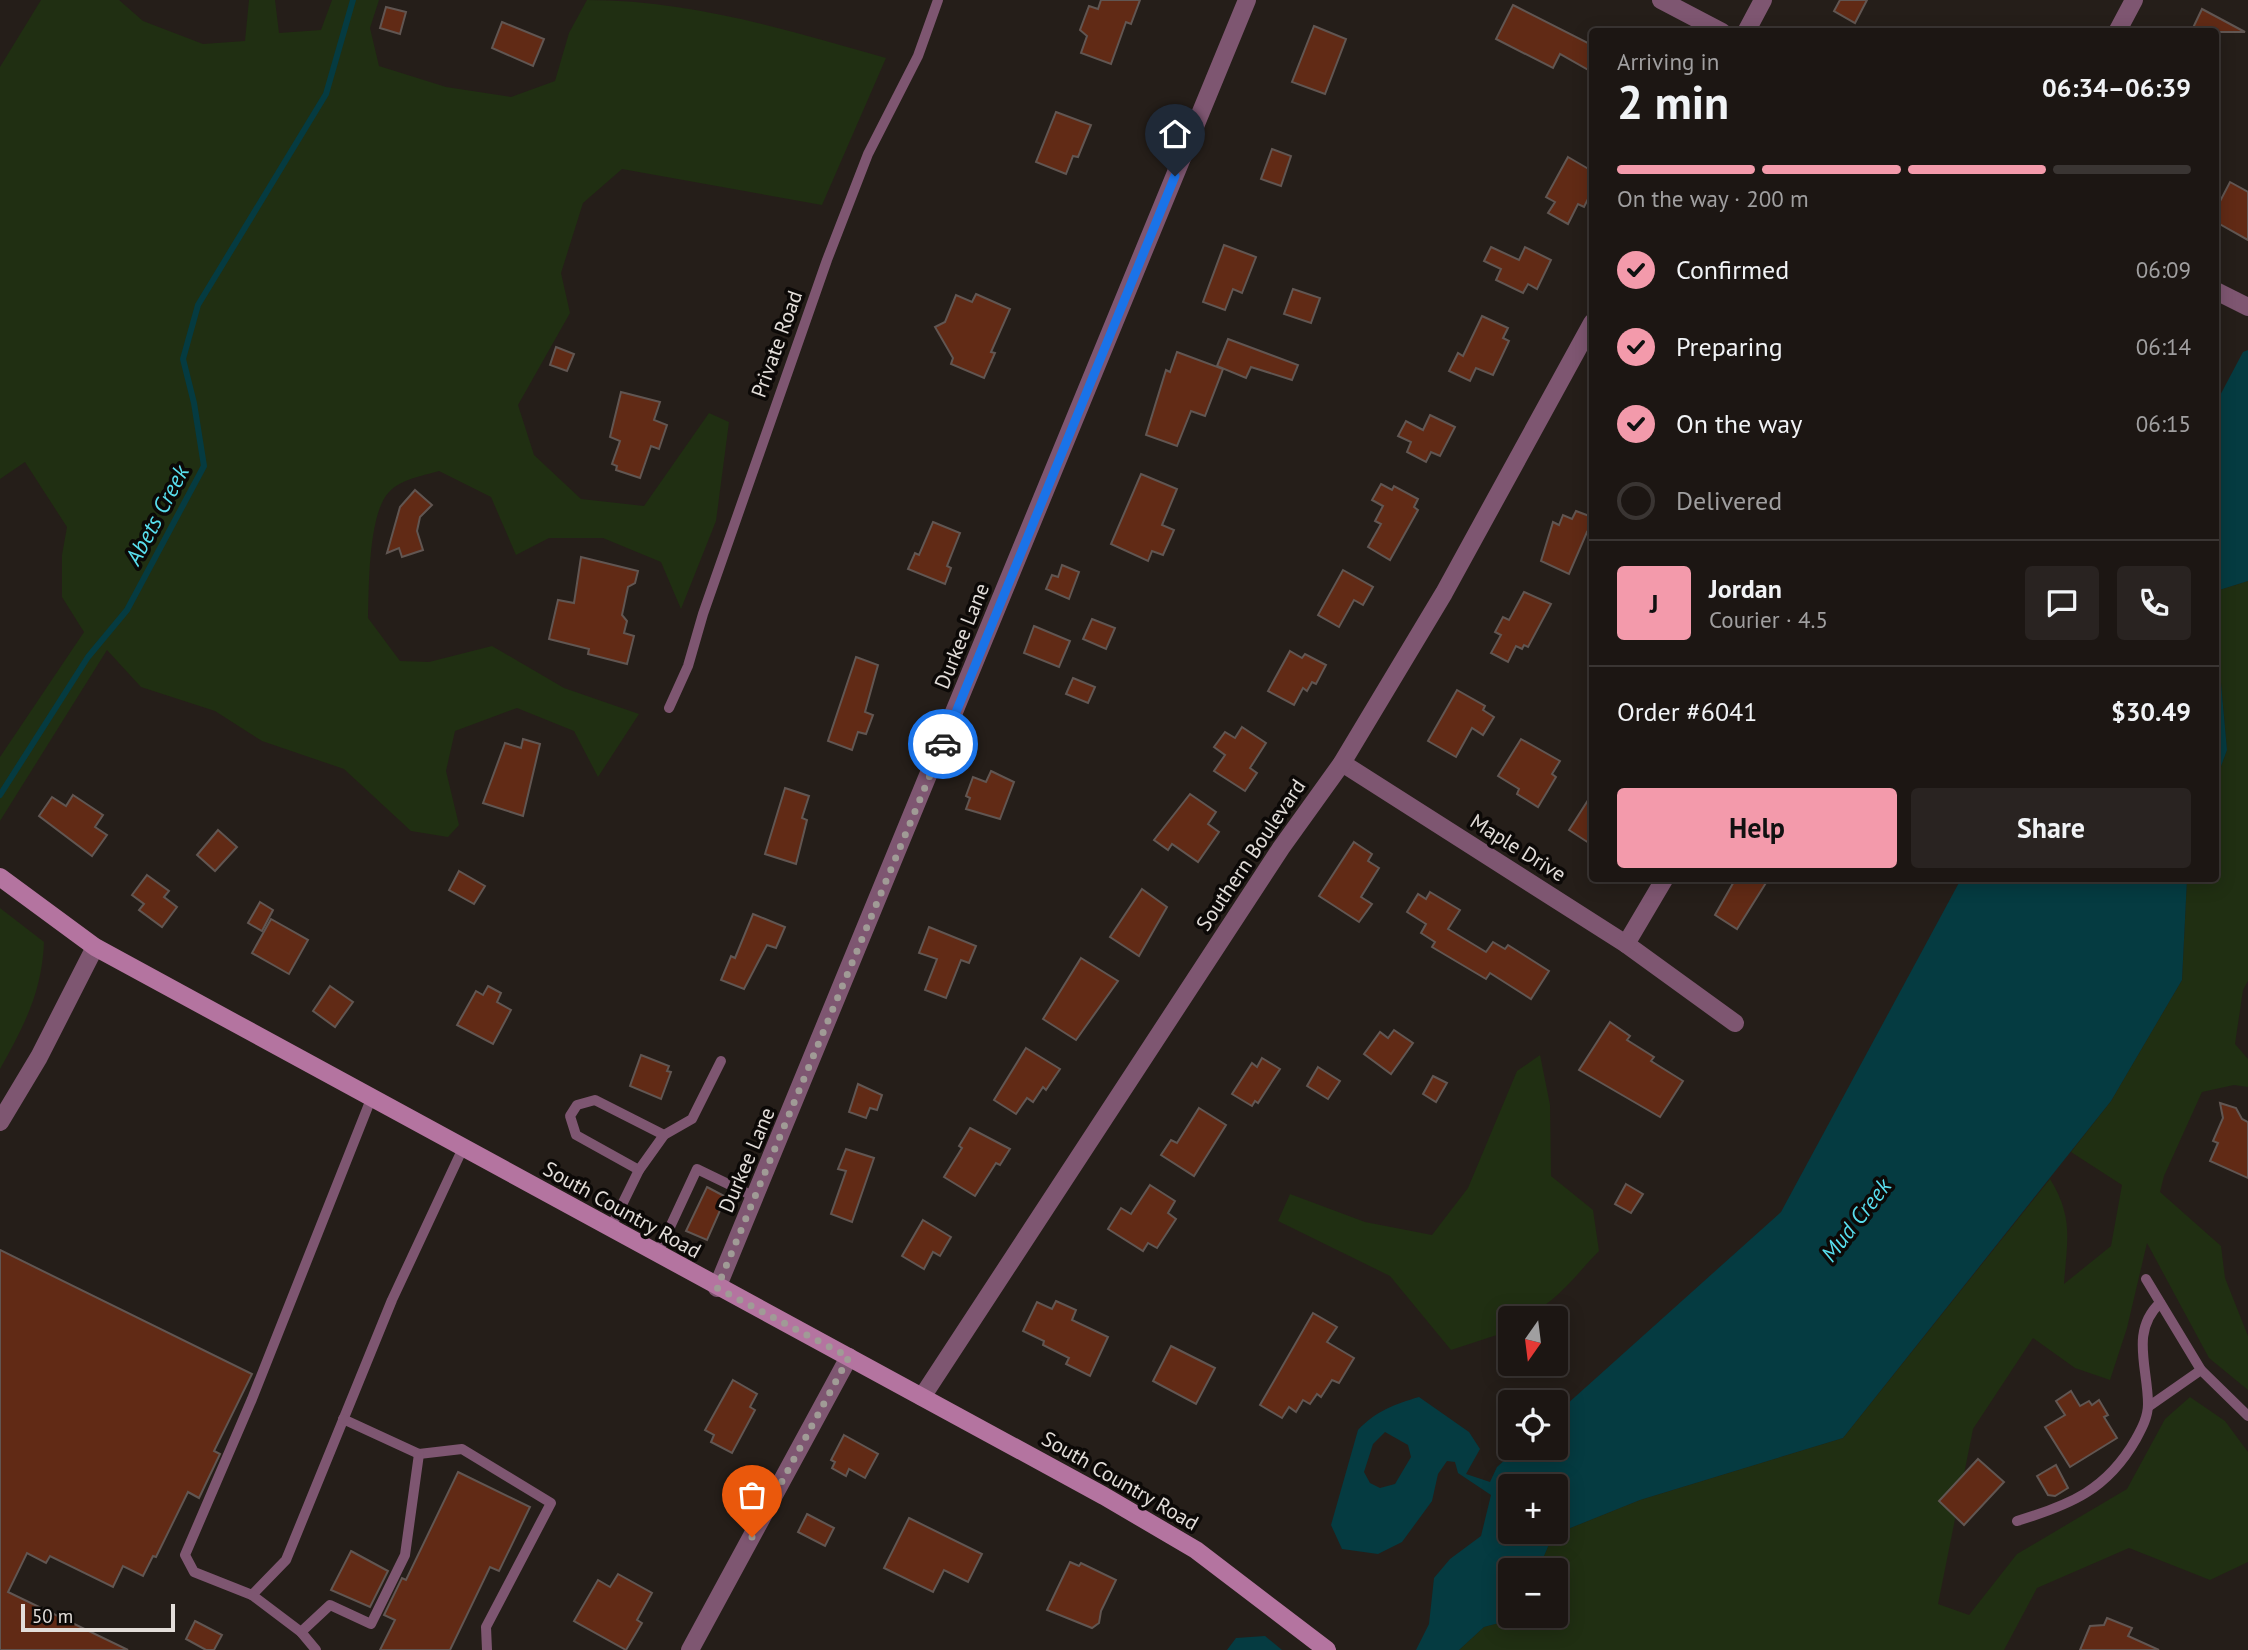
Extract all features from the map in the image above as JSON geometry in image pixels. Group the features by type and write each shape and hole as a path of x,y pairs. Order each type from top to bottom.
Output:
{"main road":[{"name":"South Country Road","path":"0,877 95,947 717,1288 849,1357 1196,1550 1327,1650"}],"street":[{"name":"Durkee Lane","path":"717,1288 757,1198 1247,0"},
{"path":"1661,0 1714,28"},
{"path":"1748,28 1763,0"},
{"path":"2120,28 2134,0"},
{"path":"2219,292 2248,307"},
{"name":"Southern Boulevard","path":"922,1397 1281,848 1342,763 1444,593 1589,328"},
{"name":"Maple Drive","path":"1342,763 1626,944 1735,1023"},
{"path":"1626,944 1663,882"},
{"path":"0,1122 38,1057 95,947"},
{"path":"691,1650 849,1357"}],"lane":[{"name":"Private Road","path":"668,708 688,666 703,614 827,260 868,154 918,56 938,0"},
{"path":"610,1229 639,1170 664,1135 692,1119 721,1061"},
{"path":"316,1650 301,1632 252,1595 194,1572 185,1555 253,1399 371,1099"},
{"path":"639,1170 576,1135 570,1116 577,1105 596,1100 664,1135"},
{"path":"252,1595 286,1560 392,1300 463,1148"},
{"path":"657,1255 697,1168 757,1198"},
{"path":"2146,1279 2201,1370 2248,1416"},
{"path":"2017,1521 2062,1508 2116,1471 2144,1424 2148,1407 2142,1334 2147,1315 2160,1303"},
{"path":"2148,1407 2201,1370"},
{"path":"343,1419 419,1454 462,1449 551,1503 486,1627 486,1650"},
{"path":"301,1632 330,1605 371,1624 405,1555 419,1454"}],"green space":[{"path":"41,0 119,0 143,21 203,44 245,41 249,0 275,0 279,33 321,30 332,0 379,0 370,28 379,66 446,87 511,97 555,81 569,33 587,0 625,1 701,11 775,27 886,58 822,205 622,169 583,203 561,273 570,313 518,405 534,455 581,499 644,506 709,413 729,422 716,521 681,609 661,562 603,538 549,538 516,555 491,497 439,471 399,484 389,492 382,503 373,534 368,618 400,661 429,662 492,646 564,688 639,714 598,777 574,731 517,708 455,731 446,771 459,825 448,837 411,831 344,769 262,741 215,711 141,687 107,650 0,821 0,757 84,632 62,597 62,555 67,527 25,462 0,479 0,67"},
{"path":"2248,581 2248,981 2243,990 2235,1044 2248,1059 2248,1087 2234,1085 2202,1092 2164,1176 2160,1192 2221,1246 2225,1278 2248,1336 2248,1390 2209,1358 2147,1243 2127,1328 2110,1380 2075,1368 2033,1338 1973,1429 1938,1604 1969,1615 2017,1554 2127,1489 2165,1419 2190,1397 2225,1421 2248,1452 2248,1562 2210,1580 2129,1548 2037,1588 2004,1650 1459,1650 1484,1627 1498,1623 1498,1628 1568,1628 1568,1558 1543,1558 1549,1544 1568,1544 1568,1529 1640,1500 1843,1438 2050,1179 2066,1218 2064,1284 2111,1246 2122,1185 2071,1152 2111,1101 2182,980 2187,882 2219,882 2219,772 2227,750 2219,661 2219,590"},
{"path":"0,908 44,942 36,993 0,1069"},
{"path":"1540,1055 1550,1105 1551,1176 1593,1210 1599,1251 1548,1303 1544,1306 1498,1306 1498,1335 1451,1350 1390,1276 1278,1221 1290,1194 1365,1222 1432,1235 1468,1188 1517,1071"}],"water":[{"path":"2248,350 2248,581 2219,590 2219,397 2243,352"},
{"path":"2219,661 2227,750 2219,772"},
{"name":"Mud Creek","path":"1959,882 2187,882 2182,980 2111,1101 1843,1438 1640,1500 1568,1529 1568,1474 1498,1474 1498,1544 1549,1544 1543,1558 1498,1558 1498,1623 1484,1627 1459,1650 1416,1650 1429,1624 1434,1578 1450,1559 1481,1536 1491,1495 1458,1473 1455,1462 1447,1461 1438,1474 1432,1501 1402,1542 1378,1554 1342,1549 1331,1525 1358,1430 1386,1409 1419,1397 1469,1432 1480,1449 1466,1474 1490,1482 1497,1467 1505,1460 1568,1460 1568,1403 1781,1212","holes":["1385,1432 1408,1445 1411,1457 1395,1484 1380,1488 1370,1483 1364,1472 1373,1444"]},
{"path":"1265,1636 1282,1650 1227,1650 1236,1638"}],"building":[{"path":"1101,0 1140,0 1131,24 1126,22 1111,64 1081,53 1087,36 1080,30 1089,6 1098,9"},
{"path":"1840,0 1867,0 1855,23 1834,11"},
{"path":"1513,5 1589,43 1589,70 1560,54 1553,68 1496,39"},
{"path":"386,7 406,12 400,34 380,28"},
{"path":"2202,9 2245,32 2219,32 2219,28 2193,28"},
{"path":"502,22 544,39 533,66 492,48"},
{"path":"1314,26 1346,39 1325,94 1292,82"},
{"path":"1056,112 1091,125 1078,157 1073,156 1066,174 1036,162"},
{"path":"1272,149 1291,156 1281,186 1261,179"},
{"path":"1568,157 1589,169 1589,197 1584,207 1578,204 1568,224 1548,213 1555,202 1546,197"},
{"path":"2230,182 2248,192 2248,240 2219,224 2219,203"},
{"path":"1224,245 1256,257 1242,293 1233,289 1225,310 1203,302"},
{"path":"1491,247 1519,260 1525,247 1551,260 1537,289 1528,284 1523,293 1496,280 1501,269 1484,261"},
{"path":"1293,289 1320,298 1311,323 1284,314"},
{"path":"976,294 1010,309 991,352 995,353 984,378 951,364 953,358 935,327 945,322 956,295 972,302"},
{"path":"1482,316 1508,328 1503,338 1509,341 1493,375 1476,368 1470,381 1449,371 1458,353 1463,356"},
{"path":"1228,339 1298,365 1292,380 1251,367 1246,378 1217,366"},
{"path":"556,347 574,354 567,371 550,365"},
{"path":"1177,352 1223,369 1205,416 1191,411 1177,446 1146,435 1166,370 1170,372"},
{"path":"621,392 660,402 654,420 667,425 659,449 651,446 640,478 616,470 617,466 612,464 620,441 610,437"},
{"path":"1430,415 1455,427 1440,456 1431,452 1426,462 1407,452 1411,442 1398,436 1406,421 1423,430"},
{"path":"1141,474 1177,489 1162,525 1174,530 1163,555 1152,551 1148,561 1111,544"},
{"path":"1381,484 1392,490 1394,486 1418,499 1414,507 1418,510 1390,560 1368,547 1381,524 1375,521 1383,506 1372,500"},
{"path":"415,490 432,505 420,517 417,531 423,550 402,557 399,548 387,553 400,507"},
{"path":"1576,511 1589,516 1589,533 1587,532 1569,574 1541,561 1553,522 1559,525 1563,515 1572,519"},
{"path":"933,522 960,533 947,566 951,568 945,584 908,569 915,553 919,555"},
{"path":"581,557 638,571 635,583 628,587 622,615 627,621 624,633 634,636 627,664 588,654 589,649 549,639 558,600 574,603"},
{"path":"1062,565 1079,572 1069,599 1046,589 1052,575 1058,577"},
{"path":"1343,570 1373,587 1363,605 1354,600 1339,627 1318,615"},
{"path":"1524,592 1551,604 1528,647 1524,645 1522,649 1516,646 1508,662 1491,653 1501,635 1495,632 1503,617 1509,620"},
{"path":"1092,619 1115,628 1106,649 1083,639"},
{"path":"1034,626 1070,641 1059,667 1024,653"},
{"path":"1290,651 1302,658 1305,654 1326,665 1316,684 1312,682 1307,691 1303,688 1294,705 1268,691"},
{"path":"856,657 878,665 865,712 873,715 866,734 858,732 852,750 828,741"},
{"path":"1073,678 1095,687 1088,703 1066,694"},
{"path":"1457,690 1485,706 1483,710 1494,717 1483,735 1472,728 1456,757 1428,741"},
{"path":"1242,727 1266,743 1250,768 1257,773 1245,791 1214,771 1225,755 1214,747 1225,732 1235,738"},
{"path":"523,739 540,744 523,816 483,803 505,743 521,748"},
{"path":"1521,739 1560,761 1552,774 1556,777 1538,807 1517,794 1519,789 1498,776"},
{"path":"991,771 1014,782 1000,819 966,809 970,798 966,796 973,777 986,782"},
{"path":"785,788 809,796 802,818 807,820 796,864 765,854"},
{"path":"1190,794 1216,812 1208,824 1219,832 1198,862 1172,844 1168,850 1154,840"},
{"path":"73,795 103,815 95,827 107,835 92,856 39,816 52,797 66,806"},
{"path":"1589,799 1589,843 1569,830"},
{"path":"218,830 237,847 215,871 197,855"},
{"path":"1354,842 1372,854 1368,861 1379,868 1361,897 1372,904 1359,922 1319,896"},
{"path":"459,871 485,886 474,904 449,890"},
{"path":"147,875 169,891 164,897 177,907 162,927 139,910 144,904 132,895"},
{"path":"1734,882 1766,882 1737,929 1715,915"},
{"path":"1142,889 1167,907 1139,956 1110,937"},
{"path":"1430,892 1460,910 1448,929 1486,952 1493,942 1505,949 1508,945 1549,971 1531,999 1490,973 1486,979 1432,947 1435,942 1421,933 1426,924 1407,912 1418,894 1426,899"},
{"path":"260,902 273,910 262,931 248,923"},
{"path":"753,914 785,927 776,948 767,945 744,989 721,980 731,956 735,958"},
{"path":"271,919 308,940 289,974 252,953"},
{"path":"929,927 976,946 969,963 961,960 946,998 925,990 937,959 919,953"},
{"path":"1081,958 1118,981 1076,1040 1043,1019"},
{"path":"330,986 353,1002 335,1027 313,1011"},
{"path":"488,986 501,993 497,1002 511,1010 493,1044 457,1025 476,991 483,995"},
{"path":"1610,1022 1630,1036 1627,1040 1654,1057 1651,1061 1683,1081 1660,1117 1579,1070"},
{"path":"1394,1030 1413,1043 1391,1074 1364,1054 1380,1032 1388,1038"},
{"path":"1026,1048 1060,1069 1046,1090 1043,1087 1033,1102 1027,1098 1016,1114 994,1100"},
{"path":"641,1055 669,1066 667,1071 671,1072 661,1099 630,1086"},
{"path":"1262,1058 1280,1069 1258,1103 1255,1101 1252,1106 1232,1094 1252,1063 1257,1067"},
{"path":"1318,1067 1340,1081 1328,1099 1307,1086"},
{"path":"1433,1076 1447,1083 1436,1102 1423,1094"},
{"path":"858,1084 882,1095 877,1110 870,1108 866,1118 849,1112"},
{"path":"2220,1103 2236,1108 2242,1119 2248,1122 2248,1178 2210,1161 2218,1143 2213,1141 2223,1118"},
{"path":"1199,1108 1226,1125 1194,1176 1161,1155 1171,1140 1177,1143"},
{"path":"970,1128 1010,1149 1000,1165 996,1163 975,1196 944,1177 962,1148 959,1146"},
{"path":"846,1149 874,1158 852,1222 831,1214 846,1171 838,1169"},
{"path":"1626,1184 1643,1194 1631,1213 1615,1204"},
{"path":"1150,1185 1175,1201 1168,1213 1176,1219 1157,1248 1148,1243 1143,1251 1108,1229 1121,1208 1131,1214"},
{"path":"707,1187 726,1197 707,1240 686,1231"},
{"path":"923,1220 951,1237 940,1256 933,1252 924,1269 902,1256"},
{"path":"0,1250 252,1374 214,1451 220,1454 199,1498 188,1492 156,1557 153,1556 143,1576 123,1566 113,1587 50,1556 46,1563 27,1553 8,1592 128,1650 0,1650"},
{"path":"1056,1301 1076,1310 1072,1320 1108,1337 1090,1376 1066,1364 1069,1358 1023,1331 1037,1302 1052,1309"},
{"path":"1313,1313 1337,1327 1327,1342 1354,1358 1339,1383 1332,1380 1321,1397 1317,1394 1310,1404 1303,1400 1296,1412 1289,1407 1282,1418 1260,1405"},
{"path":"1171,1346 1215,1368 1196,1404 1153,1381"},
{"path":"733,1380 757,1394 750,1407 755,1410 732,1453 711,1442 714,1435 705,1430"},
{"path":"2071,1391 2080,1406 2089,1401 2092,1405 2099,1400 2108,1415 2104,1417 2117,1438 2070,1467 2045,1427 2065,1415 2056,1401"},
{"path":"844,1435 878,1454 865,1478 849,1469 846,1476 832,1468 835,1462 831,1460"},
{"path":"1978,1459 2004,1482 1964,1525 1939,1501"},
{"path":"2056,1465 2068,1488 2055,1496 2048,1495 2037,1476"},
{"path":"458,1472 530,1507 499,1571 490,1567 450,1650 380,1650 395,1620 384,1615 402,1578 406,1580"},
{"path":"807,1514 834,1528 825,1546 798,1532"},
{"path":"909,1518 982,1554 968,1582 944,1570 933,1592 884,1568"},
{"path":"351,1551 388,1571 370,1607 331,1590"},
{"path":"1070,1562 1079,1566 1081,1563 1116,1580 1101,1611 1099,1623 1092,1628 1047,1610"},
{"path":"618,1574 652,1593 637,1620 642,1623 626,1650 574,1621 598,1580 610,1587"},
{"path":"2107,1618 2132,1628 2128,1636 2159,1650 2080,1650 2090,1626 2104,1625"},
{"path":"195,1621 222,1635 214,1650 206,1650 186,1639"}],"waterway":[{"name":"Abets Creek","path":"0,795 88,657 127,610 204,466 194,403 183,359 198,305 326,94 353,0"}],"way so far":[{"path":"752,1537 849,1357 717,1288 757,1198 943,744"}],"route":[{"path":"943,744 1175,176"}]}
